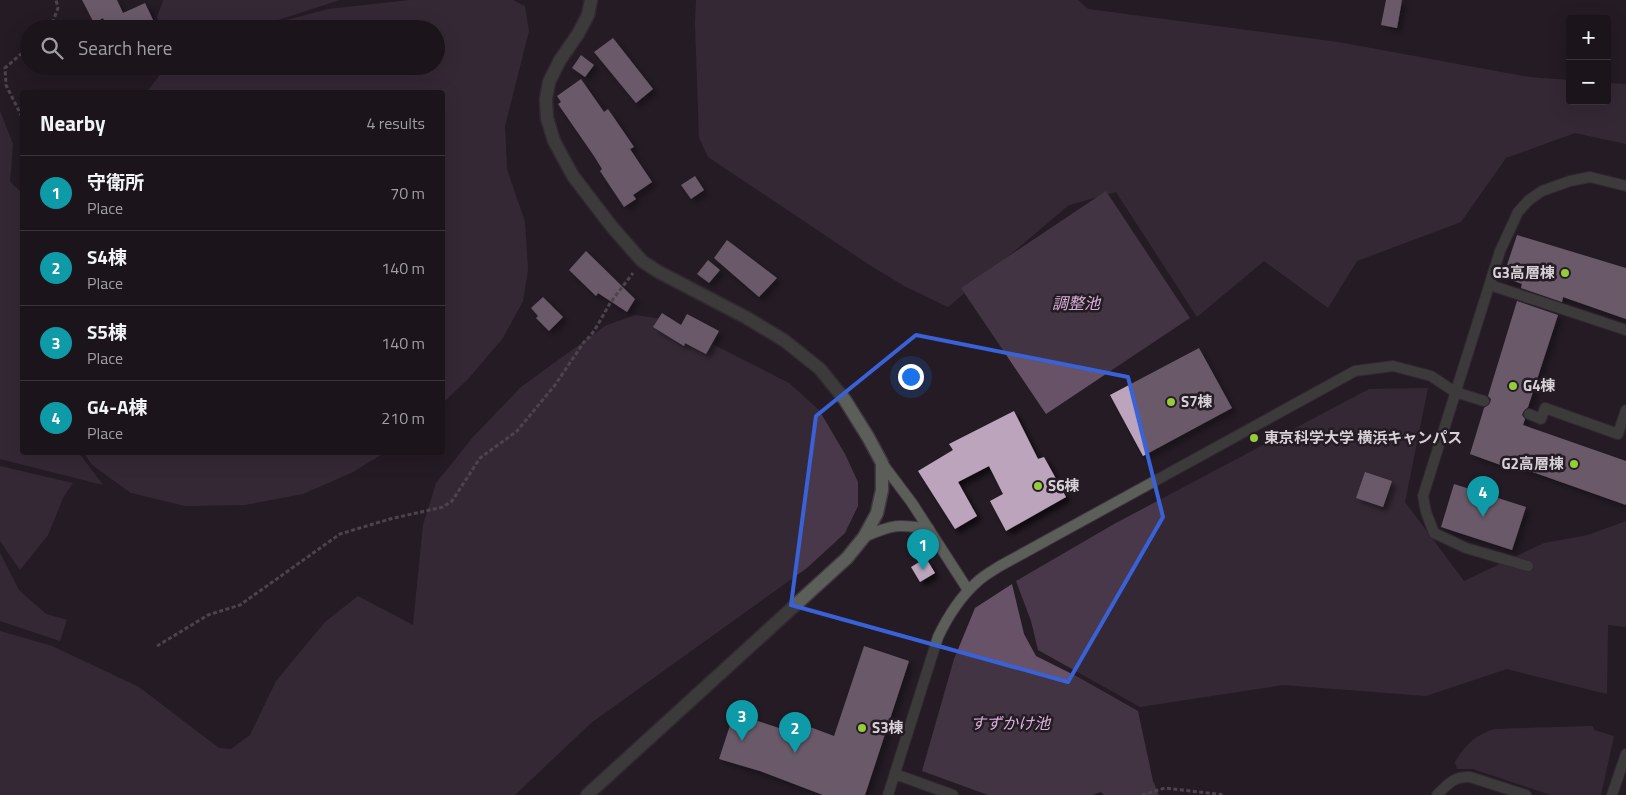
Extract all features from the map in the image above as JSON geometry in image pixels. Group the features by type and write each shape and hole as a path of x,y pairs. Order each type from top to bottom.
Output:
{"street":[{"path":"587,795 847,558 864,536 877,513 882,490 882,463 845,400 820,369 784,341 747,318 657,271 642,260 612,227 573,176 554,141 548,118 546,99 549,82 560,60 578,34 588,15 592,0"}],"lane":[{"path":"1528,566 1466,548 1434,533 1426,512 1423,496 1500,251 1518,212 1529,200 1556,186 1590,177 1626,186"},
{"path":"1490,285 1626,330"},
{"path":"888,795 938,637 947,617 968,590 1000,566 1355,371 1393,366 1431,376 1455,392 1484,401"},
{"path":"1529,414 1541,419 1545,408 1618,434 1626,410"},
{"path":"882,463 930,529 968,590"},
{"path":"864,536 896,525 930,529"},
{"path":"1612,795 1626,754"},
{"path":"895,774 953,795"},
{"path":"1437,795 1455,778 1462,777 1470,777 1526,795"}],"path":[{"path":"53,20 58,8 56,0"},
{"path":"20,55 5,68 6,84 20,113"},
{"path":"157,646 208,616 240,604 340,534 390,519 443,508 452,501 480,458 517,431 556,385 642,260"},
{"path":"1142,795 1165,788 1225,795"}],"highlighted area":[{"path":"916,335 1128,377 1163,517 1068,682 791,605 816,416"}],"shaded area":[{"path":"163,0 340,0 278,20 158,20"},
{"path":"410,0 513,0 525,6 529,31 505,126 507,169 525,222 528,270 523,301 503,338 469,378 445,401 445,90 148,90 160,75 445,75 445,20 287,20 328,9"},
{"path":"696,0 1078,0 1088,9 1338,42 1529,77 1566,80 1566,105 1611,105 1611,83 1626,84 1626,144 1575,133 1506,158 1461,222 1357,261 1328,308 1264,261 1197,317 1116,192 1069,205 948,307 906,287 871,266 708,157 699,138"},
{"path":"0,111 13,144 10,182 20,191 20,455 80,455 103,485 0,459"},
{"path":"635,315 663,319 789,383 819,410 845,454 858,482 858,506 845,533 807,568 591,723 515,795 0,795 0,631 52,646 139,687 219,748 231,749 250,735 276,681 325,622 358,596 413,625 423,525 436,483 473,437 521,387 605,326"},
{"path":"1428,388 1405,502 1464,581 1544,543 1588,535 1626,521 1626,627 1608,625 1607,694 1507,669 1426,696 1283,685 1140,707 1038,650 1031,621 1016,581 1114,524 1369,389"},
{"path":"85,455 381,455 351,473 303,494 245,505 185,506 131,493 92,465"},
{"path":"0,466 73,483 64,496 48,535 20,570 0,541"},
{"path":"0,553 19,590 46,614 67,620 60,641 0,621"},
{"path":"1593,726 1594,730 1614,736 1601,795 1551,795 1473,769 1457,769 1455,762 1467,745 1488,731 1495,729"}],"water":[{"name":"調整池","path":"1106,191 1190,318 1046,414 961,288"},
{"name":"すずかけ池","path":"1012,584 1024,634 1036,656 1138,711 1153,781 1159,795 1104,795 1101,792 1092,795 988,795 922,771 954,659 975,608"}],"building":[{"path":"82,0 117,0 123,13 145,3 153,20 104,20 103,18 92,20"},
{"path":"1386,0 1402,0 1397,28 1381,25"},
{"path":"613,38 653,89 636,103 594,52"},
{"path":"581,55 594,65 585,77 572,68"},
{"path":"581,79 604,112 608,109 634,147 630,149 652,182 633,195 636,199 624,207 600,171 602,169 594,156 558,104 561,102 557,96"},
{"path":"695,176 704,190 691,199 681,185"},
{"name":"G3高層棟","path":"1517,235 1626,268 1626,319 1563,297 1562,302 1521,288 1522,284 1503,277"},
{"path":"727,240 777,278 759,297 714,258"},
{"path":"586,251 635,299 627,312 598,293 596,296 569,270"},
{"path":"708,260 720,270 709,283 697,274"},
{"path":"543,297 563,317 549,331 536,318 538,316 531,308"},
{"path":"1517,301 1558,315 1528,407 1522,415 1525,419 1523,425 1626,461 1626,505 1510,464 1509,468 1470,454 1484,408 1490,403 1491,399 1488,396"},
{"path":"662,313 681,325 687,314 719,331 706,354 685,343 684,346 653,327"},
{"name":"S7棟","path":"1199,348 1232,408 1143,456 1110,395"},
{"path":"1014,411 1038,459 1044,457 1066,497 1006,531 990,501 1003,494 989,466 958,482 977,516 955,529 918,471 953,450 949,444"},
{"path":"1365,472 1392,481 1383,507 1356,498"},
{"path":"1454,484 1526,507 1512,550 1441,527"},
{"path":"926,558 935,573 920,582 911,567"},
{"path":"864,646 909,661 865,795 823,795 760,771 719,759 734,713 782,729 786,718 834,736"}],"place":[{"name":"G3高層棟","path":"1565,273"},
{"name":"G4棟","path":"1513,386"},
{"name":"S7棟","path":"1171,402"},
{"name":"東京科学大学 横浜キャンパス","path":"1254,438"},
{"name":"G2高層棟","path":"1574,464"},
{"name":"S6棟","path":"1038,486"},
{"name":"G4-A棟","path":"1483,517"},
{"name":"守衛所","path":"923,570"},
{"name":"S3棟","path":"862,728"},
{"name":"S5棟","path":"742,741"},
{"name":"S4棟","path":"795,753"}]}
